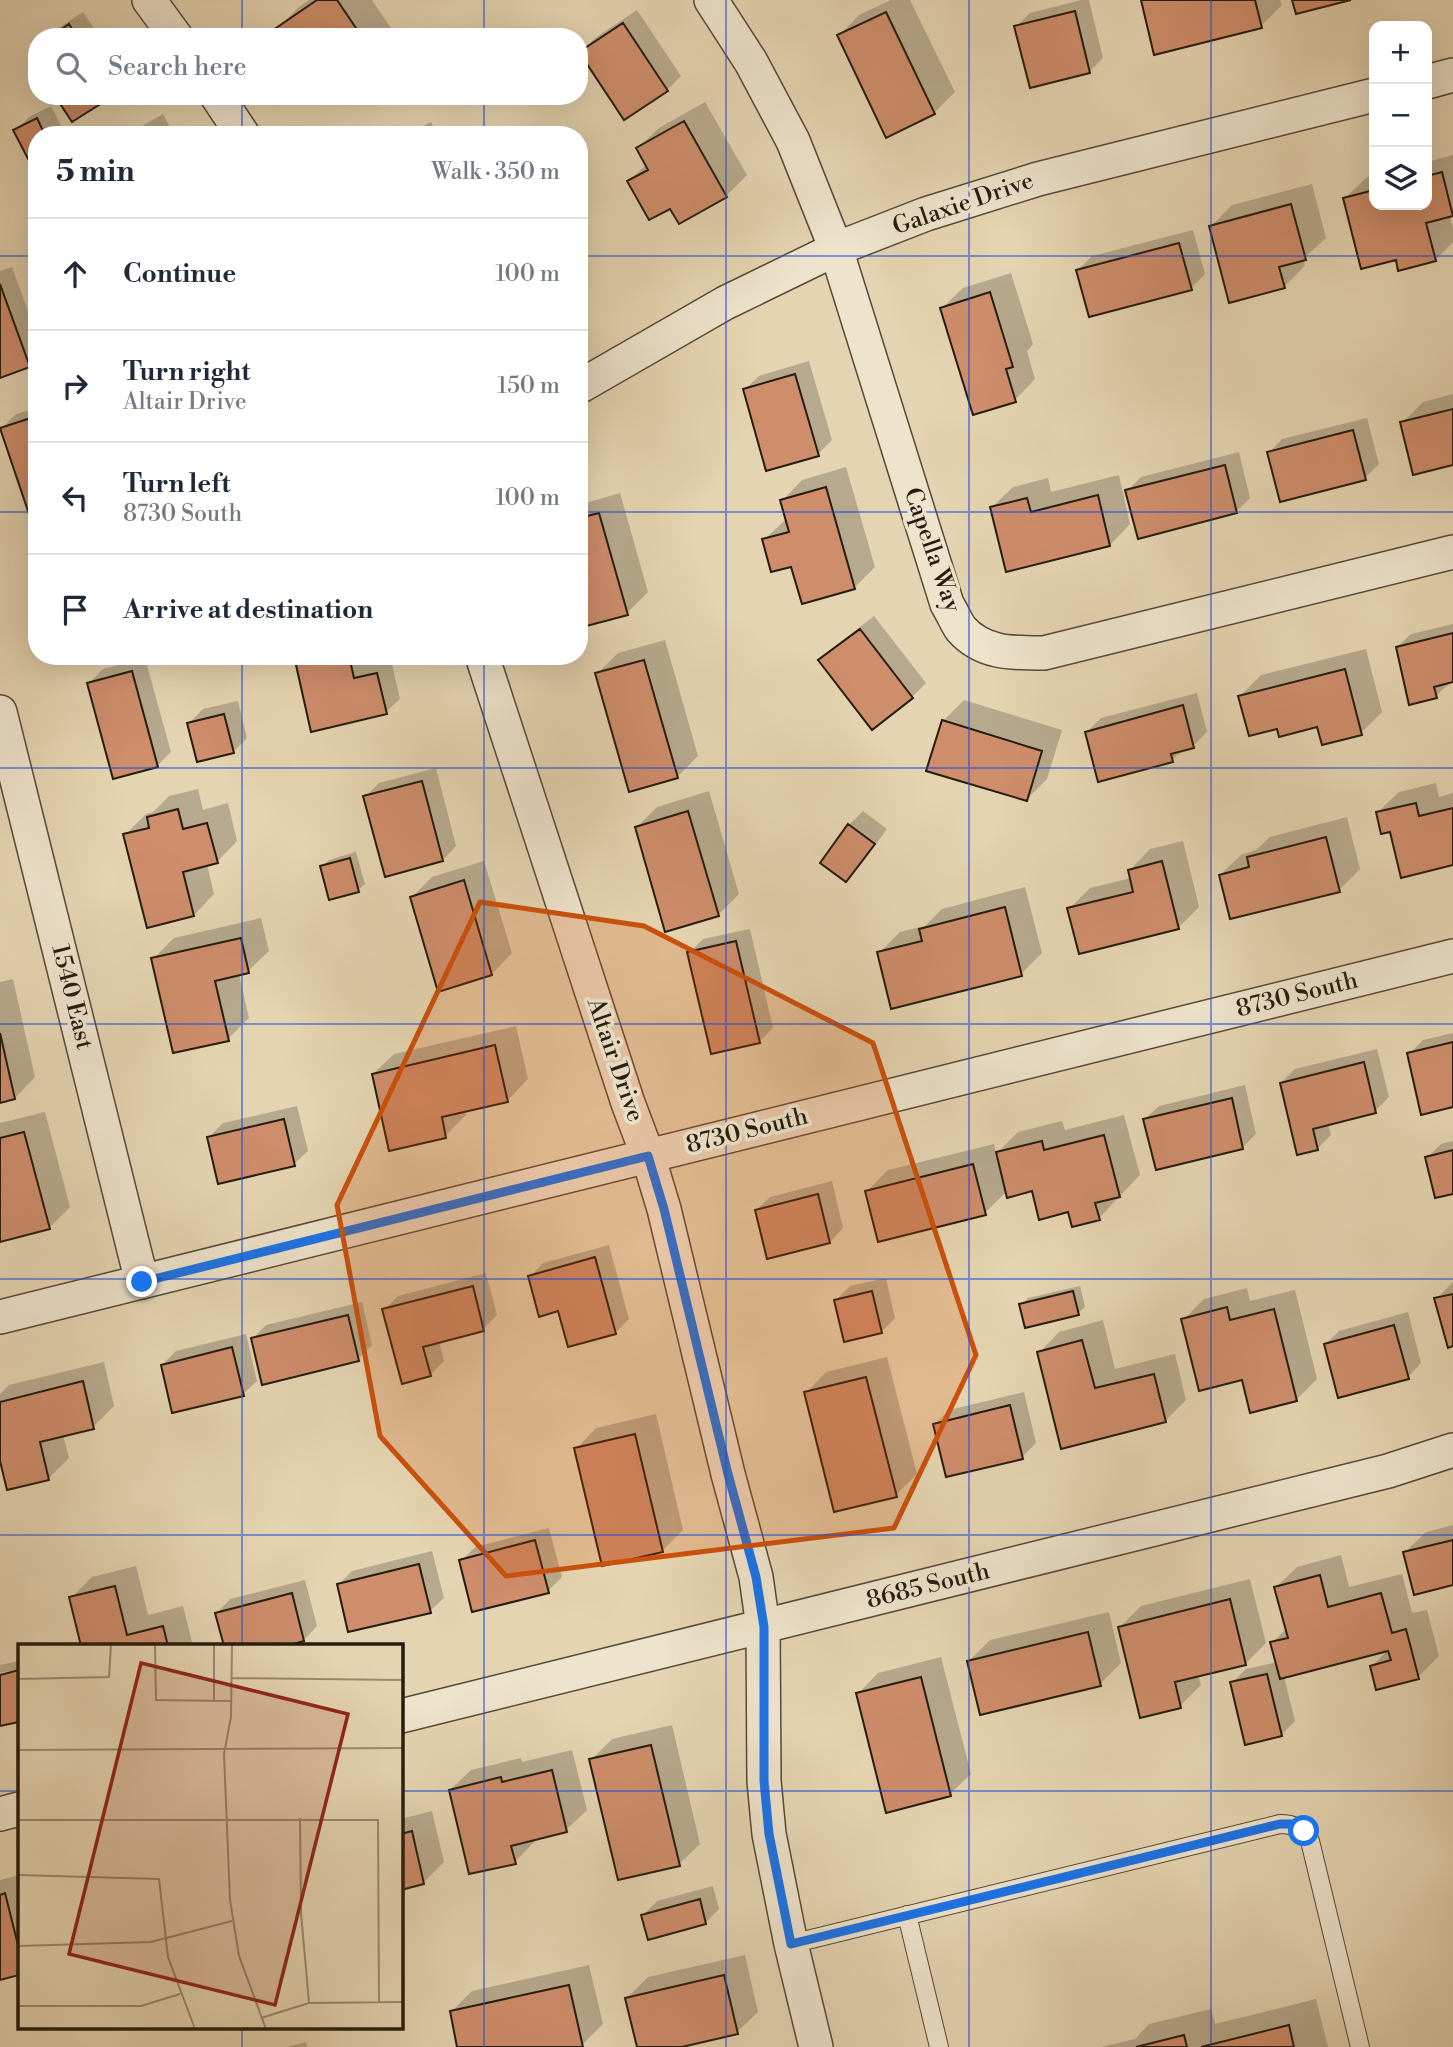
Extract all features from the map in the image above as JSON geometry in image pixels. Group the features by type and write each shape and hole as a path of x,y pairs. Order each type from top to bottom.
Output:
{"street":[{"path":"149,0 169,28"},
{"name":"Capella Way","path":"711,0 751,62 793,141 836,249 947,604 960,628 977,643 1009,654 1044,653 1453,552"},
{"path":"1432,81 1453,75"},
{"name":"Galaxie Drive","path":"588,382 726,303 836,249 926,214 1038,179 1369,96"},
{"path":"223,105 237,126"},
{"name":"Altair Drive","path":"485,665 664,1209 756,1577 764,1627 764,1781 769,1834 791,1944 816,2047"},
{"name":"1540 East","path":"0,712 142,1282"},
{"name":"8730 South","path":"0,1317 1453,957"},
{"name":"8685 South","path":"402,1716 1388,1471 1453,1450"},
{"path":"0,1814 18,1809"}],"lane":[{"path":"791,1944 1280,1824 1292,1824 1304,1831 1310,1841 1360,2047"},
{"path":"906,1916 939,2047"}],"highlighted area":[{"path":"480,902 644,926 873,1043 976,1355 894,1528 506,1576 380,1436 337,1205"}],"building":[{"path":"317,0 337,0 356,28 276,28"},
{"path":"1141,0 1255,0 1262,28 1154,55"},
{"path":"1292,0 1351,0 1296,14"},
{"path":"1075,11 1090,73 1030,88 1014,26"},
{"path":"886,12 935,114 886,138 837,35"},
{"path":"623,23 668,91 624,120 588,66 588,46"},
{"path":"61,105 99,105 72,122"},
{"path":"37,118 41,126 28,126 28,159 13,130"},
{"path":"684,121 727,197 679,224 670,209 649,220 627,181 648,170 636,148"},
{"path":"1442,172 1453,216 1426,223 1436,261 1398,271 1396,260 1361,269 1343,198 1369,191 1369,210 1432,210 1432,175"},
{"path":"1291,204 1306,260 1279,267 1285,288 1229,303 1209,226"},
{"path":"1179,243 1192,290 1089,317 1076,270"},
{"path":"0,284 28,368 0,378"},
{"path":"990,292 1013,367 1006,369 1016,402 973,415 940,308"},
{"path":"795,374 819,456 766,471 743,389"},
{"path":"1453,409 1453,465 1413,475 1400,422"},
{"path":"28,419 28,511 0,428"},
{"path":"1353,430 1366,480 1280,502 1267,452"},
{"path":"1225,465 1237,513 1138,539 1125,490"},
{"path":"826,487 855,589 802,604 791,567 771,572 762,539 789,532 780,500"},
{"path":"1098,495 1110,546 1006,572 990,507 1027,498 1031,512"},
{"path":"599,513 628,615 588,626 588,516"},
{"path":"860,629 913,698 872,730 818,660"},
{"path":"1453,633 1453,682 1434,687 1437,698 1409,705 1396,647"},
{"path":"644,660 678,778 629,792 595,673"},
{"path":"296,665 351,665 354,678 377,673 387,714 311,732"},
{"path":"1345,669 1362,735 1322,745 1317,727 1279,737 1277,729 1249,736 1238,696"},
{"path":"132,671 158,767 113,779 87,683"},
{"path":"1183,705 1194,748 1171,754 1173,762 1098,782 1085,732"},
{"path":"224,714 234,753 197,762 187,723"},
{"path":"942,720 1042,751 1027,801 926,771"},
{"path":"422,781 443,861 385,877 363,796"},
{"path":"1416,803 1419,816 1453,808 1453,865 1401,878 1390,832 1381,834 1376,812"},
{"path":"178,809 183,829 207,823 218,863 183,872 194,916 147,928 123,834 149,828 147,817"},
{"path":"688,811 719,916 665,932 635,827"},
{"path":"848,824 875,844 846,882 820,863"},
{"path":"1326,837 1340,892 1230,919 1219,875 1249,867 1247,857"},
{"path":"350,858 359,892 329,900 320,866"},
{"path":"1162,861 1179,929 1079,954 1067,908 1133,892 1128,870"},
{"path":"464,880 492,975 438,992 410,897"},
{"path":"1005,907 1022,976 891,1009 877,952 922,941 919,929"},
{"path":"241,938 249,973 215,981 229,1041 173,1053 151,958"},
{"path":"736,941 760,1043 711,1054 687,952"},
{"path":"0,1033 15,1099 0,1103"},
{"path":"1453,1042 1453,1107 1421,1115 1407,1053"},
{"path":"495,1045 508,1102 442,1117 446,1138 389,1151 372,1074"},
{"path":"1364,1062 1376,1113 1313,1129 1318,1150 1297,1155 1280,1083"},
{"path":"1232,1098 1243,1149 1156,1170 1143,1119"},
{"path":"284,1119 295,1166 218,1184 207,1137"},
{"path":"24,1132 50,1229 0,1242 0,1138"},
{"path":"1104,1135 1120,1197 1095,1203 1100,1220 1072,1227 1068,1212 1039,1220 1032,1191 1007,1198 996,1152 1042,1141 1044,1150"},
{"path":"1453,1150 1453,1194 1435,1198 1425,1157"},
{"path":"973,1164 986,1215 878,1242 865,1191"},
{"path":"818,1194 830,1243 767,1259 755,1210"},
{"path":"595,1257 616,1334 568,1347 558,1311 539,1317 528,1276"},
{"path":"473,1286 484,1331 423,1347 431,1376 402,1384 382,1309"},
{"path":"872,1291 882,1333 844,1342 834,1300"},
{"path":"1073,1291 1079,1315 1025,1328 1019,1304"},
{"path":"1453,1294 1453,1346 1448,1348 1434,1298"},
{"path":"1227,1307 1230,1320 1274,1309 1297,1401 1250,1413 1242,1380 1199,1391 1181,1319"},
{"path":"348,1315 359,1361 262,1385 251,1338"},
{"path":"1394,1325 1409,1379 1338,1398 1324,1344"},
{"path":"1082,1340 1095,1388 1154,1374 1166,1422 1061,1449 1037,1352"},
{"path":"232,1347 244,1396 172,1413 161,1365"},
{"path":"866,1377 897,1497 834,1512 804,1392"},
{"path":"83,1381 94,1429 40,1442 49,1480 7,1490 0,1461 0,1402"},
{"path":"1010,1405 1023,1459 946,1477 933,1424"},
{"path":"635,1434 663,1552 602,1566 574,1448"},
{"path":"535,1540 549,1593 472,1612 459,1560"},
{"path":"1453,1540 1453,1585 1414,1595 1403,1552"},
{"path":"419,1564 431,1613 348,1632 337,1584"},
{"path":"1320,1575 1328,1607 1381,1593 1392,1633 1406,1629 1419,1679 1376,1690 1370,1666 1391,1660 1388,1651 1280,1679 1270,1642 1288,1638 1274,1587"},
{"path":"115,1586 127,1635 163,1626 168,1644 81,1644 69,1597"},
{"path":"292,1593 304,1641 293,1644 223,1644 215,1613"},
{"path":"1230,1599 1246,1665 1175,1682 1181,1708 1140,1718 1118,1627"},
{"path":"1088,1632 1101,1686 980,1715 967,1661"},
{"path":"18,1670 18,1722 0,1726 0,1675"},
{"path":"1267,1674 1282,1736 1245,1745 1230,1682"},
{"path":"921,1677 951,1796 886,1813 856,1693"},
{"path":"651,1745 680,1866 618,1880 589,1759"},
{"path":"552,1770 567,1832 511,1846 516,1864 469,1874 449,1790 501,1777 502,1782"},
{"path":"412,1831 424,1884 402,1890 402,1834"},
{"path":"5,1893 18,1945 18,1975 0,1980 0,1895"},
{"path":"700,1899 706,1924 648,1940 641,1915"},
{"path":"724,1975 738,2034 682,2047 637,2047 625,1998"},
{"path":"569,1985 583,2047 457,2047 450,2011"},
{"path":"1289,2025 1294,2047 1201,2047"},
{"path":"1184,2035 1187,2047 1136,2047"}],"route":[{"path":"142,1282 648,1156 664,1209 728,1474 756,1577 764,1627 764,1781 769,1834 791,1944 1280,1824 1292,1824 1304,1831"}]}
